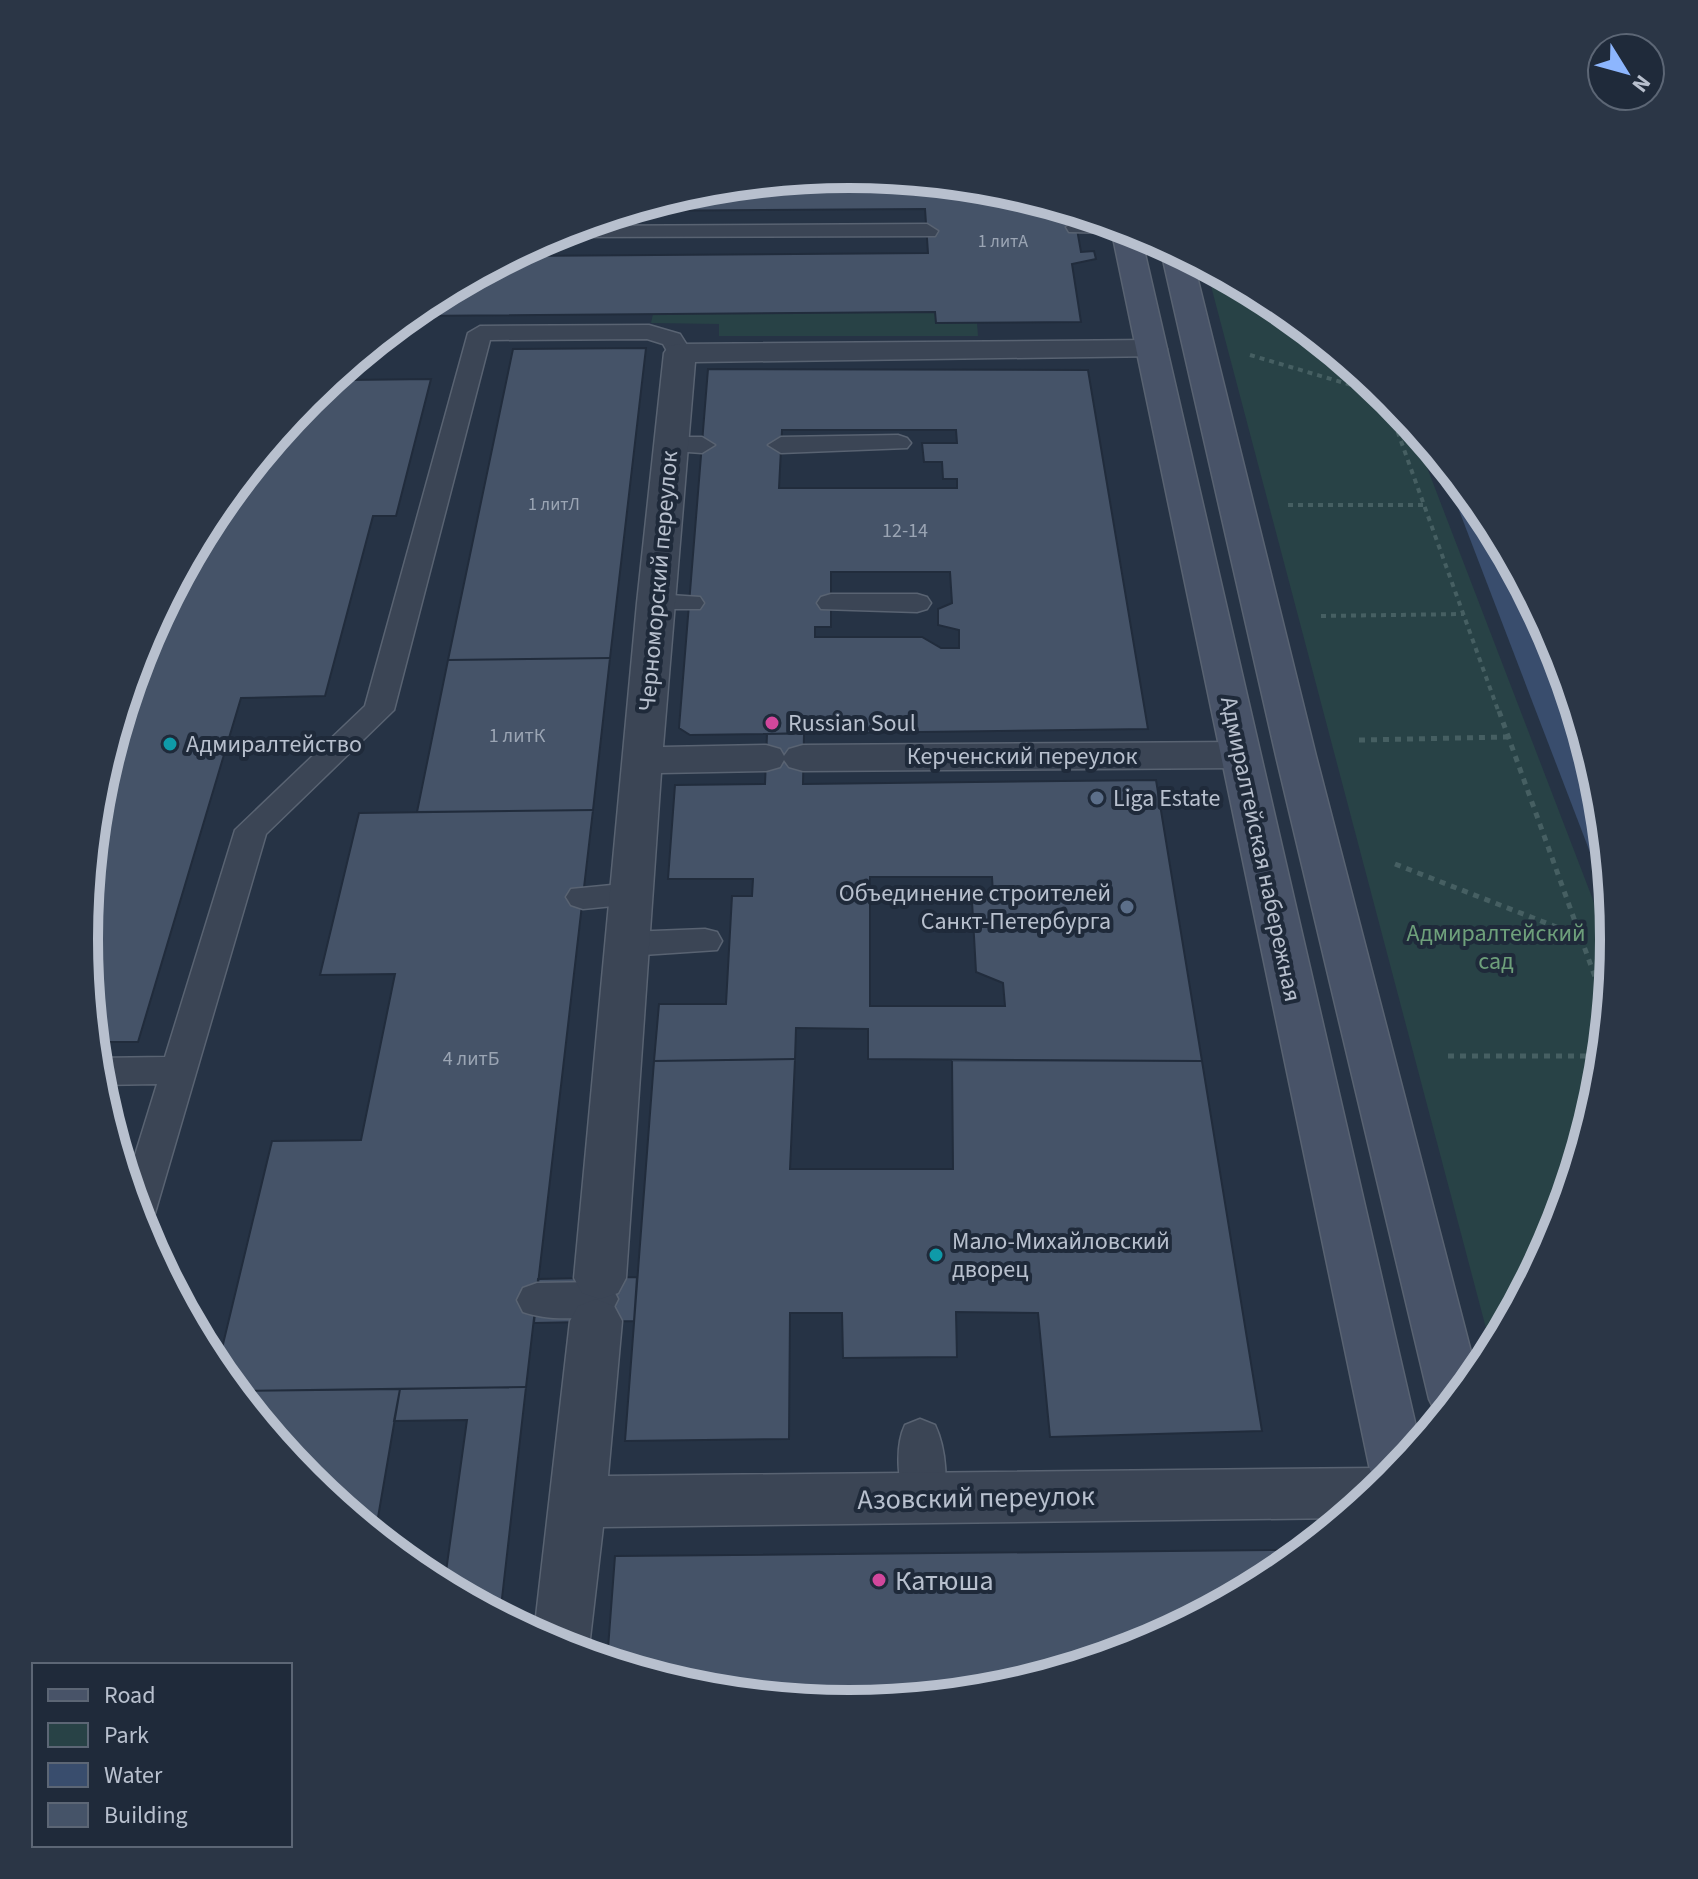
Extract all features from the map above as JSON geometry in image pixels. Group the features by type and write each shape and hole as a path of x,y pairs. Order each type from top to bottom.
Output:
{"main road":[{"name":"Адмиралтейская набережная","path":"1126,242 1395,1455"},
{"path":"1179,265 1296,756 1453,1386"}],"street":[{"path":"680,353 1151,349"},
{"name":"Черноморский переулок","path":"563,1634 598,1299 655,603 686,445 680,353"},
{"name":"Керченский переулок","path":"644,760 1240,755"},
{"name":"Азовский переулок","path":"576,1502 1356,1493"}],"lane":[{"path":"1077,227 1087,227"},
{"path":"596,233 927,231"},
{"path":"142,1192 251,830 379,710 480,333 649,332 672,339 680,353"},
{"path":"781,445 898,443"},
{"path":"655,603 690,603"},
{"path":"831,603 917,603"},
{"path":"583,897 632,895"},
{"path":"628,944 705,941"},
{"path":"109,1071 178,1070"},
{"path":"537,1300 598,1299"},
{"path":"920,1438 924,1498"}],"path":[{"path":"1245,354 1357,387"},
{"path":"1396,425 1598,981"},
{"path":"1287,505 1425,505"},
{"path":"1321,616 1464,614"},
{"path":"1359,740 1509,737"},
{"path":"1395,864 1582,937"},
{"path":"1448,1056 1591,1056"}],"green space":[{"name":"Адмиралтейский сад","path":"1210,281 1266,315 1306,344 1380,408 1422,453 1599,916 1594,1038 1574,1134 1543,1227 1523,1272 1487,1334"},
{"path":"935,312 936,323 977,323 978,336 719,336 719,324 651,323 653,314"}],"water":[{"path":"1452,492 1499,564 1543,652 1560,698 1586,793 1596,868"}],"building":[{"path":"849,188 947,195 1043,214 1076,224 1081,252 1094,251 1096,259 1072,264 1081,322 936,323 935,312 431,316 474,289 540,256 928,253 925,209 669,211 751,195"},
{"path":"646,348 610,658 448,660 513,349"},
{"path":"708,369 1088,370 1148,729 690,735 679,728","holes":["782,430 956,430 957,443 922,443 924,462 942,462 943,479 957,479 957,488 779,488","831,572 950,572 952,603 938,609 938,625 959,630 959,648 941,648 922,637 815,637 815,627 831,627"]},
{"name":"Адмиралтейство","path":"431,379 396,516 373,516 325,696 241,698 138,1042 105,1042 98,940 100,890 112,793 138,698 155,652 175,607 225,522 284,444 318,408 349,380"},
{"path":"610,658 593,810 417,812 448,660"},
{"path":"804,733 803,784 1156,780 1202,1061 868,1059 868,1029 796,1028 795,1059 654,1061 659,1004 726,1004 732,896 752,896 753,879 668,879 675,785 765,784 767,734","holes":["870,877 992,877 993,893 972,901 976,972 1003,983 1005,1006 870,1006"]},
{"path":"593,810 526,1387 249,1391 221,1351 272,1141 361,1140 395,974 320,975 359,813"},
{"name":"Мало-Михайловский дворец","path":"795,1059 790,1169 953,1169 952,1060 1202,1061 1262,1431 1050,1437 1038,1313 956,1312 957,1357 843,1358 842,1313 790,1313 789,1439 625,1441 654,1061"},
{"path":"637,1277 634,1321 534,1323 538,1279"},
{"path":"526,1387 501,1605 446,1573 467,1420 394,1421 400,1389"},
{"path":"400,1389 377,1523 318,1471 249,1391"},
{"path":"1282,1552 1224,1590 1181,1613 1090,1651 996,1676 947,1684 849,1690 751,1684 702,1676 608,1651 615,1556"}],"place":[{"name":"Russian Soul","path":"772,723"},
{"name":"Адмиралтейство","path":"170,744"},
{"name":"Liga Estate","path":"1097,798"},
{"name":"Объединение строителей Санкт-Петербурга","path":"1127,907"},
{"name":"Мало-Михайловский дворец","path":"936,1255"},
{"name":"Катюша","path":"879,1580"}]}
